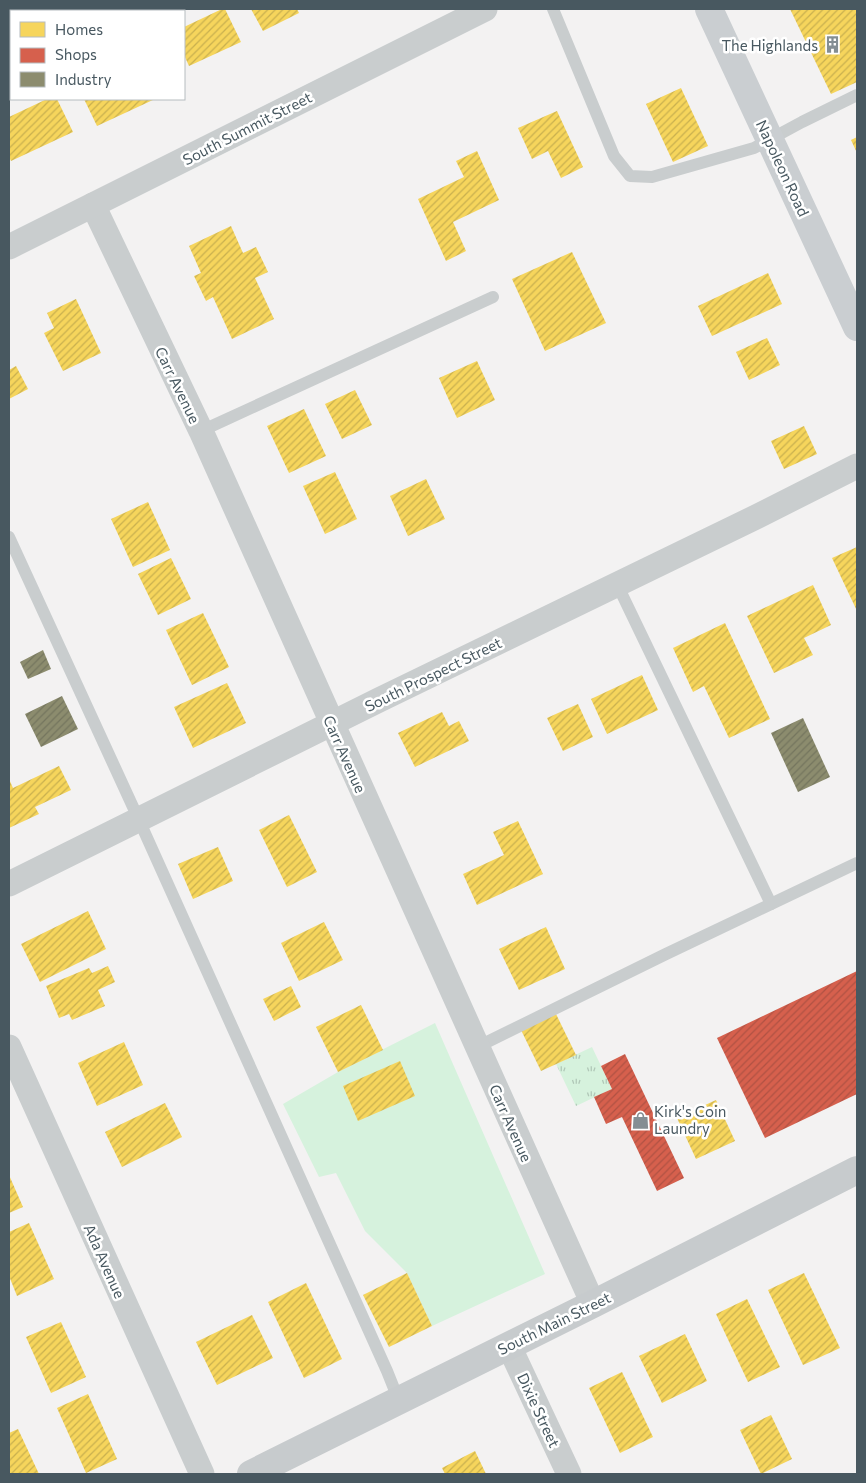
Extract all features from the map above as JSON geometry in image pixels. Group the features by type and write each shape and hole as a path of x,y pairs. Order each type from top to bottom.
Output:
{"main road":[{"name":"Napoleon Road","path":"709,9 857,327"},
{"name":"South Main Street","path":"268,1470 398,1400 593,1304 857,1170"}],"street":[{"name":"South Summit Street","path":"9,247 485,9"},
{"name":"Carr Avenue","path":"93,205 201,431 593,1304"},
{"name":"South Prospect Street","path":"9,884 857,466"},
{"name":"Ada Avenue","path":"9,1047 202,1474"},
{"name":"Dixie Street","path":"509,1346 569,1474"}],"lane":[{"path":"553,9 614,156 630,176 652,177 754,148 857,95"},
{"path":"201,431 493,297"},
{"path":"9,537 139,820 387,1371 398,1400"},
{"path":"617,584 771,904"},
{"path":"477,1048 857,863"}],"green space":[{"path":"435,1023 545,1274 432,1326 407,1273 365,1231 336,1173 319,1177 283,1104 338,1072"},
{"path":"592,1047 612,1089 576,1106 556,1064"}],"building: Homes":[{"path":"137,9 161,9 158,10"},
{"path":"225,9 241,42 189,66 185,57 185,27"},
{"path":"251,9 297,9 299,13 263,31"},
{"name":"The Highlands","path":"790,9 857,9 857,82 831,94"},
{"path":"681,88 708,146 673,162 646,104"},
{"path":"45,100 57,100 73,132 11,161 9,157 9,117"},
{"path":"84,100 153,100 97,126"},
{"path":"557,111 583,167 561,178 548,151 532,159 518,128"},
{"path":"857,137 857,153 851,140"},
{"path":"477,151 499,200 453,222 466,251 446,261 418,199 464,177 456,161"},
{"path":"231,226 243,253 256,247 268,272 255,278 274,319 232,339 213,297 206,301 194,276 201,273 189,246"},
{"path":"572,252 606,323 545,351 512,279"},
{"path":"768,273 782,304 712,336 698,306"},
{"path":"76,299 101,353 63,371 44,333 54,328 47,313"},
{"path":"767,338 780,365 749,380 736,352"},
{"path":"477,361 495,400 457,418 439,378"},
{"path":"16,366 28,389 9,399 9,370"},
{"path":"355,390 372,425 342,439 325,404"},
{"path":"304,409 326,456 289,473 267,426"},
{"path":"804,426 817,454 784,469 771,441"},
{"path":"335,472 357,519 325,534 303,486"},
{"path":"426,479 445,519 408,536 390,496"},
{"path":"148,502 170,550 133,567 111,519"},
{"path":"857,547 857,611 832,558"},
{"path":"171,558 191,599 158,615 138,574"},
{"path":"813,585 831,625 804,638 813,655 774,673 747,616"},
{"path":"203,613 229,667 192,685 166,630"},
{"path":"725,623 770,719 729,738 704,686 693,692 673,648"},
{"path":"642,675 658,710 607,734 591,699"},
{"path":"227,683 246,723 193,748 174,707"},
{"path":"578,704 593,737 563,751 547,718"},
{"path":"442,712 449,726 459,721 469,741 415,767 398,733"},
{"path":"59,766 71,790 35,807 39,814 9,828 9,779 13,788"},
{"path":"289,815 317,872 287,887 259,830"},
{"path":"518,821 543,874 477,905 463,874 504,855 493,832"},
{"path":"218,847 233,881 193,899 178,864"},
{"path":"88,911 106,949 40,982 21,944"},
{"path":"324,922 343,960 299,981 281,943"},
{"path":"546,927 565,969 519,990 499,949"},
{"path":"108,966 115,982 98,990 105,1006 72,1020 69,1014 59,1018 46,986 89,968 92,973"},
{"path":"291,986 301,1007 274,1021 263,999"},
{"path":"361,1005 383,1050 338,1072 316,1027"},
{"path":"556,1014 576,1055 541,1071 521,1030"},
{"path":"124,1042 143,1085 97,1106 78,1063"},
{"path":"400,1061 415,1096 358,1121 343,1086"},
{"path":"716,1100 735,1141 696,1159 677,1118"},
{"path":"165,1103 182,1137 122,1167 105,1132"},
{"path":"9,1175 23,1207 9,1213"},
{"path":"29,1223 54,1279 17,1296 9,1276 9,1232"},
{"path":"407,1273 432,1326 389,1347 363,1295"},
{"path":"804,1273 840,1348 803,1365 768,1290"},
{"path":"306,1283 342,1359 304,1378 268,1302"},
{"path":"747,1299 780,1367 748,1382 716,1314"},
{"path":"252,1315 273,1358 217,1385 196,1342"},
{"path":"61,1322 86,1377 51,1393 26,1337"},
{"path":"685,1334 707,1381 662,1403 639,1356"},
{"path":"622,1372 653,1437 620,1453 589,1388"},
{"path":"88,1394 117,1459 86,1473 57,1408"},
{"path":"771,1415 792,1459 761,1474 740,1430"},
{"path":"18,1429 39,1474 9,1474 9,1433"},
{"path":"475,1451 486,1474 445,1474 442,1468"}],"building: Shops":[{"path":"857,971 857,1094 765,1138 717,1038"},
{"name":"Kirk's Coin Laundry","path":"625,1054 684,1178 657,1191 622,1117 606,1124 594,1097 612,1089 601,1066"}],"building: Industry":[{"path":"43,650 51,669 28,679 20,662"},
{"path":"62,696 78,729 41,747 25,714"},
{"path":"803,718 830,777 798,792 771,733"}],"place":[{"name":"The Highlands","path":"832,45"},
{"name":"Kirk's Coin Laundry","path":"640,1120"}]}
